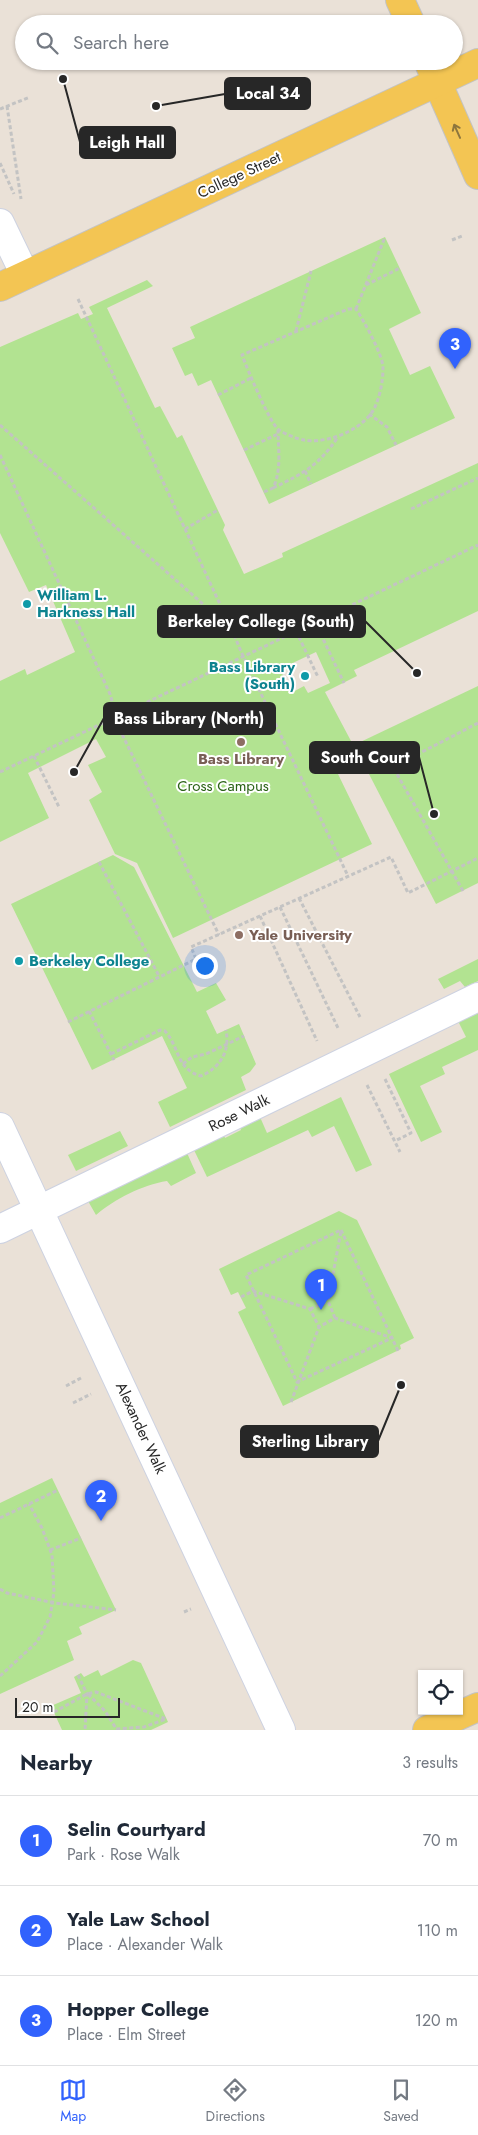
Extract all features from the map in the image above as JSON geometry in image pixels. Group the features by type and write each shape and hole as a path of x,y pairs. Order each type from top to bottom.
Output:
{"main road":[{"path":"400,0 407,15"},
{"name":"College Street","path":"463,66 478,63"},
{"path":"433,72 478,175"},
{"name":"College Street","path":"0,287 433,72"},
{"path":"427,1730 478,1707"}],"street":[{"path":"0,223 25,275"},
{"name":"Rose Walk","path":"0,1229 356,1063 478,997"},
{"name":"Alexander Walk","path":"0,1127 281,1730"}],"path":[{"path":"0,110 30,97"},
{"path":"7,106 22,205"},
{"path":"356,309 385,236"},
{"path":"452,240 462,236"},
{"path":"366,286 400,268"},
{"path":"296,331 312,271"},
{"path":"78,299 232,630 242,656 348,876"},
{"path":"273,488 276,481 278,460 278,429 251,378 242,355 348,309 356,309"},
{"path":"278,429 304,440 330,440 358,426 373,410 381,388 383,366 366,325 356,309"},
{"path":"218,395 251,378"},
{"path":"369,414 387,427 396,445"},
{"path":"0,425 232,630"},
{"path":"244,450 278,434"},
{"path":"264,492 305,471 323,458 339,435"},
{"path":"0,455 110,694 116,717 219,935"},
{"path":"305,471 311,484"},
{"path":"411,509 478,478"},
{"path":"185,529 218,510"},
{"path":"0,772 478,545"},
{"path":"315,622 344,683"},
{"path":"296,631 318,677"},
{"path":"463,891 393,767 478,724"},
{"path":"34,756 59,807"},
{"path":"68,1022 196,959 191,948 391,856 408,893 478,858"},
{"path":"99,862 159,976"},
{"path":"299,898 356,1063"},
{"path":"280,907 400,1152"},
{"path":"260,916 356,1063 381,1070 411,1133 395,1141"},
{"path":"89,1011 114,1060"},
{"path":"111,1054 160,1030 165,1031 190,1073 201,1076 222,1059 229,1044 226,1030"},
{"path":"183,1064 192,1057 229,1044 244,1036"},
{"path":"297,1382 246,1275 342,1230"},
{"path":"335,1318 328,1301 342,1230"},
{"path":"342,1230 398,1351"},
{"path":"240,1297 254,1291 310,1308 328,1301"},
{"path":"310,1308 318,1327"},
{"path":"291,1402 318,1327 335,1318 392,1338"},
{"path":"297,1382 392,1338"},
{"path":"0,1518 58,1490"},
{"path":"0,1676 37,1642 50,1617 53,1574 52,1555 42,1528 29,1504"},
{"path":"50,1550 81,1538"},
{"path":"0,1589 7,1593 52,1602 116,1610"},
{"path":"54,1712 87,1694 96,1692 166,1719 144,1727 116,1729 105,1711 87,1694 78,1675"},
{"path":"85,1730 87,1694"}],"green space":[{"path":"385,237 421,313 389,329 410,375 430,366 455,418 269,504 211,380 198,386 192,373 185,376 172,348 195,338 190,327"},
{"name":"Cross Campus","path":"147,280 153,286 107,308 155,408 160,406 177,438 182,435 225,525 223,530 244,574 283,557 282,553 478,463 478,611 354,670 357,676 325,692 351,741 338,774 372,844 173,938 137,863 115,854 89,800 102,792 88,765 106,757 96,739 28,773 49,818 0,842 0,681 25,669 27,675 75,652 46,585 29,592 0,533 0,347 78,313 81,319 93,314 89,307","holes":["316,652 330,683 308,693 304,686 291,693 280,669"]},
{"path":"478,686 478,883 436,904 354,745"},
{"path":"113,855 134,867 197,992 216,983 226,1000 206,1011 217,1034 239,1024 256,1064 250,1072 241,1077 246,1090 170,1127 158,1102 187,1088 162,1036 92,1070 11,904"},
{"path":"478,959 478,981 465,987 460,981 444,989 438,979"},
{"path":"478,1012 478,1050 442,1067 445,1074 420,1086 442,1132 421,1142 389,1074 466,1037 458,1021"},
{"path":"341,1097 372,1165 356,1172 334,1126 312,1137 308,1130 207,1177 194,1150 224,1135 225,1138 241,1130 240,1127 260,1117 267,1133"},
{"path":"120,1131 128,1146 76,1171 68,1155"},
{"path":"187,1153 196,1173 171,1186 167,1181 139,1189 120,1198 96,1215 88,1201"},
{"path":"339,1211 357,1220 414,1338 400,1345 401,1349 283,1406 238,1312 246,1308 238,1292 231,1295 219,1269"},
{"path":"52,1478 116,1610 79,1627 82,1634 67,1641 74,1660 0,1694 0,1503"},
{"path":"133,1660 141,1663 168,1722 151,1730 62,1730 51,1706 81,1693 74,1677 81,1673 84,1677 98,1670 101,1676"}],"place":[{"name":"Leigh Hall","path":"63,79"},
{"name":"Local 34","path":"156,106"},
{"name":"Hopper College","path":"455,369"},
{"name":"William L. Harkness Hall","path":"27,604"},
{"name":"Berkeley College (South)","path":"417,673"},
{"name":"Bass Library (South)","path":"305,676"},
{"name":"Bass Library","path":"241,742"},
{"name":"Bass Library (North)","path":"74,772"},
{"name":"South Court","path":"434,814"},
{"name":"Yale University","path":"239,935"},
{"name":"Berkeley College","path":"19,961"},
{"name":"Selin Courtyard","path":"321,1310"},
{"name":"Sterling Library","path":"401,1385"},
{"name":"Yale Law School","path":"101,1521"}]}
